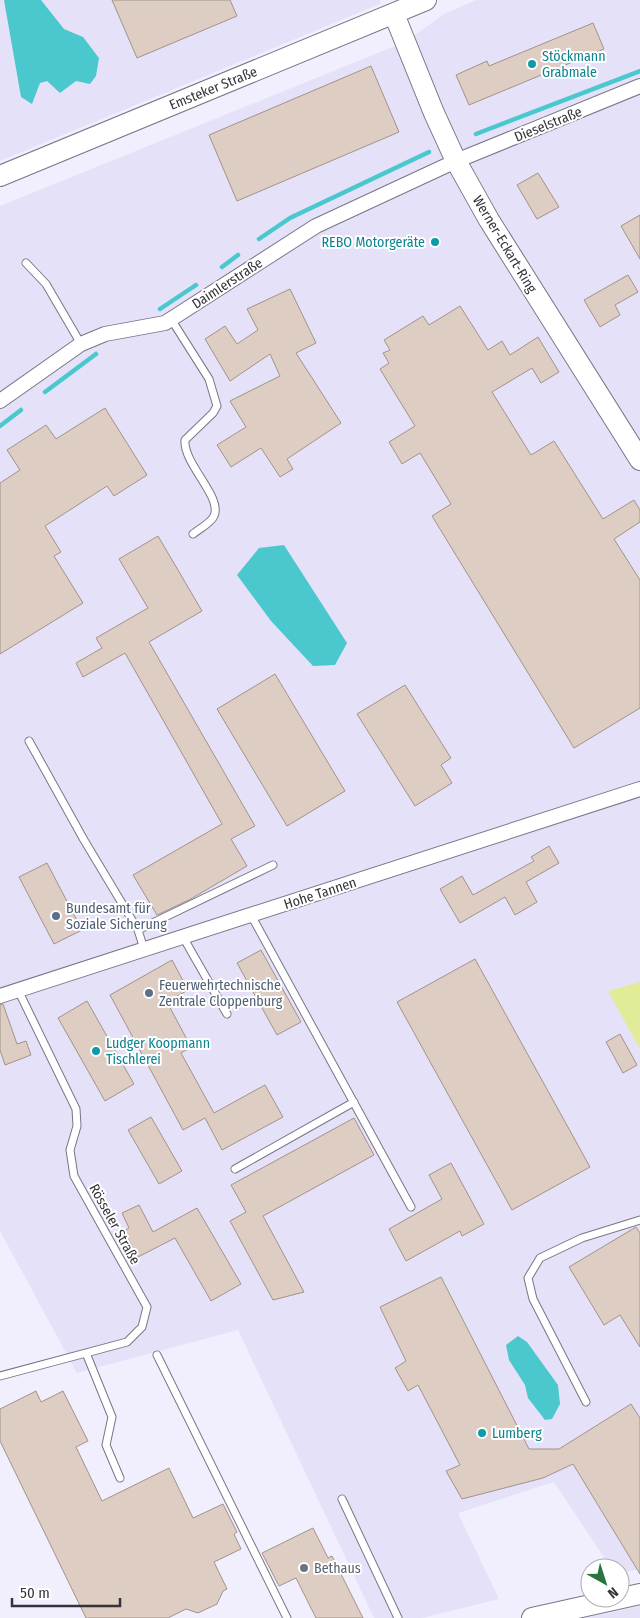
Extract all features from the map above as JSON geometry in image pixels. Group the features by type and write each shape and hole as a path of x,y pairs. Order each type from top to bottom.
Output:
{"street":[{"name":"Emsteker Straße","path":"0,176 393,7 426,0"},
{"name":"Werner-Eckart-Ring","path":"393,7 434,113 456,162 489,220 640,460"},
{"name":"Dieselstraße","path":"456,162 640,86"},
{"name":"Daimlerstraße","path":"0,401 81,344 106,334 165,324 316,226 456,162"},
{"name":"Hohe Tannen","path":"0,996 640,789"},
{"path":"532,1618 640,1594"}],"lane":[{"path":"26,263 46,284 81,344"},
{"path":"171,319 209,378 217,406 213,413 185,440 184,447 196,471 210,492 216,508 214,517 193,534"},
{"path":"29,742 84,840 138,930 144,949"},
{"path":"138,930 272,865"},
{"path":"251,915 411,1207"},
{"path":"183,937 227,1014"},
{"name":"Rösseler Straße","path":"0,1376 127,1342 142,1327 147,1307 74,1176 70,1150 77,1126 76,1109 18,990"},
{"path":"235,1169 354,1102"},
{"path":"586,1402 533,1299 528,1278 540,1258 582,1238 640,1220"},
{"path":"86,1353 112,1417 106,1445 120,1478"},
{"path":"157,1355 287,1618"},
{"path":"342,1499 398,1618"}],"shaded area":[{"path":"0,0 380,0 380,4 0,161"},
{"path":"476,0 640,0 640,1569 630,1571 630,1558 604,1558 554,1482 458,1513 499,1599 422,1618 374,1618 238,1330 77,1373 0,1231 0,206 405,42 444,14"},
{"path":"640,1606 640,1618 586,1618"}],"green space":[{"path":"640,982 640,1049 608,991"}],"water":[{"path":"4,0 41,0 64,29 83,37 99,58 96,76 90,84 76,81 60,93 47,81 40,83 32,104 21,97"},
{"path":"284,545 347,643 335,665 313,666 271,621 237,575 259,548"},
{"path":"518,1336 527,1342 558,1385 560,1404 552,1419 545,1420 528,1398 525,1385 509,1360 506,1345"}],"building":[{"path":"112,0 230,0 237,16 137,58"},
{"name":"Stöckmann Grabmale","path":"593,23 604,49 469,105 456,75 487,61 489,66"},
{"path":"371,66 399,132 237,201 209,135"},
{"path":"538,173 559,207 537,219 517,185"},
{"path":"640,215 640,259 621,226"},
{"path":"628,275 638,292 615,305 620,315 600,327 584,300"},
{"path":"290,289 316,343 296,353 341,423 287,459 293,469 280,477 261,448 231,467 217,445 246,427 230,401 280,376 270,354 230,381 205,339 225,326 237,344 258,330 247,309"},
{"path":"460,306 488,350 502,341 510,355 538,337 559,372 541,383 532,368 492,392 531,455 554,441 603,519 634,500 640,510 640,522 614,539 640,580 640,708 574,748 432,516 451,504 420,453 402,464 389,442 415,426 380,369 389,363 383,353 390,350 384,340 423,316 429,325"},
{"path":"105,408 147,475 114,496 107,486 45,526 61,552 54,556 83,603 0,654 0,483 20,470 7,450 46,425 56,439"},
{"path":"158,536 202,611 149,642 255,826 231,839 247,866 189,900 157,915 133,875 222,824 125,653 83,677 76,663 102,648 96,638 148,608 119,559"},
{"path":"275,674 345,791 287,826 217,709"},
{"path":"405,685 451,758 441,765 452,783 415,806 357,714"},
{"path":"549,846 559,863 526,882 537,902 515,915 505,897 460,923 440,889 462,876 473,895 534,861 531,857"},
{"path":"47,863 82,930 54,944 19,877"},
{"path":"261,950 301,1022 277,1035 237,963"},
{"path":"475,959 590,1167 512,1210 397,1002"},
{"path":"172,960 188,990 167,1002 191,1047 181,1053 214,1113 265,1085 283,1117 222,1150 205,1118 183,1130 110,995"},
{"name":"Ludger Koopmann Tischlerei","path":"87,1001 134,1084 105,1101 58,1018"},
{"path":"3,1004 17,1044 26,1041 31,1055 5,1065 0,1050 0,1005"},
{"path":"620,1034 637,1065 623,1073 606,1042"},
{"path":"151,1117 182,1171 159,1184 128,1130"},
{"path":"354,1118 374,1155 263,1216 304,1292 273,1300 230,1221 246,1212 231,1185"},
{"path":"451,1163 484,1224 462,1236 460,1231 406,1261 389,1229 442,1199 429,1175"},
{"path":"139,1205 153,1232 197,1208 241,1284 211,1301 175,1238 138,1257 124,1231 129,1228 122,1213"},
{"path":"636,1227 640,1233 640,1347 620,1315 604,1325 569,1267"},
{"name":"Lumberg","path":"441,1277 529,1449 559,1449 631,1404 640,1418 640,1574 573,1464 543,1478 462,1499 446,1471 460,1465 418,1385 408,1391 395,1368 406,1361 380,1307"},
{"path":"36,1391 41,1402 63,1391 88,1441 76,1447 102,1501 169,1468 193,1518 223,1504 237,1532 234,1534 241,1549 214,1562 227,1589 223,1591 217,1604 198,1613 186,1609 168,1618 86,1618 0,1441 0,1409"},
{"name":"Bethaus","path":"313,1528 328,1558 332,1556 363,1618 316,1618 296,1578 279,1586 262,1553"}],"waterway":[{"path":"476,134 640,71"},
{"path":"259,239 290,218 429,152"},
{"path":"222,267 238,255"},
{"path":"160,309 196,285"},
{"path":"45,392 96,354"},
{"path":"0,426 21,410"}],"place":[{"name":"Stöckmann Grabmale","path":"532,64"},
{"name":"REBO Motorgeräte","path":"435,242"},
{"name":"Bundesamt für Soziale Sicherung","path":"56,916"},
{"name":"Feuerwehrtechnische Zentrale Cloppenburg","path":"149,993"},
{"name":"Ludger Koopmann Tischlerei","path":"96,1051"},
{"name":"Lumberg","path":"482,1433"},
{"name":"Bethaus","path":"304,1568"}]}
